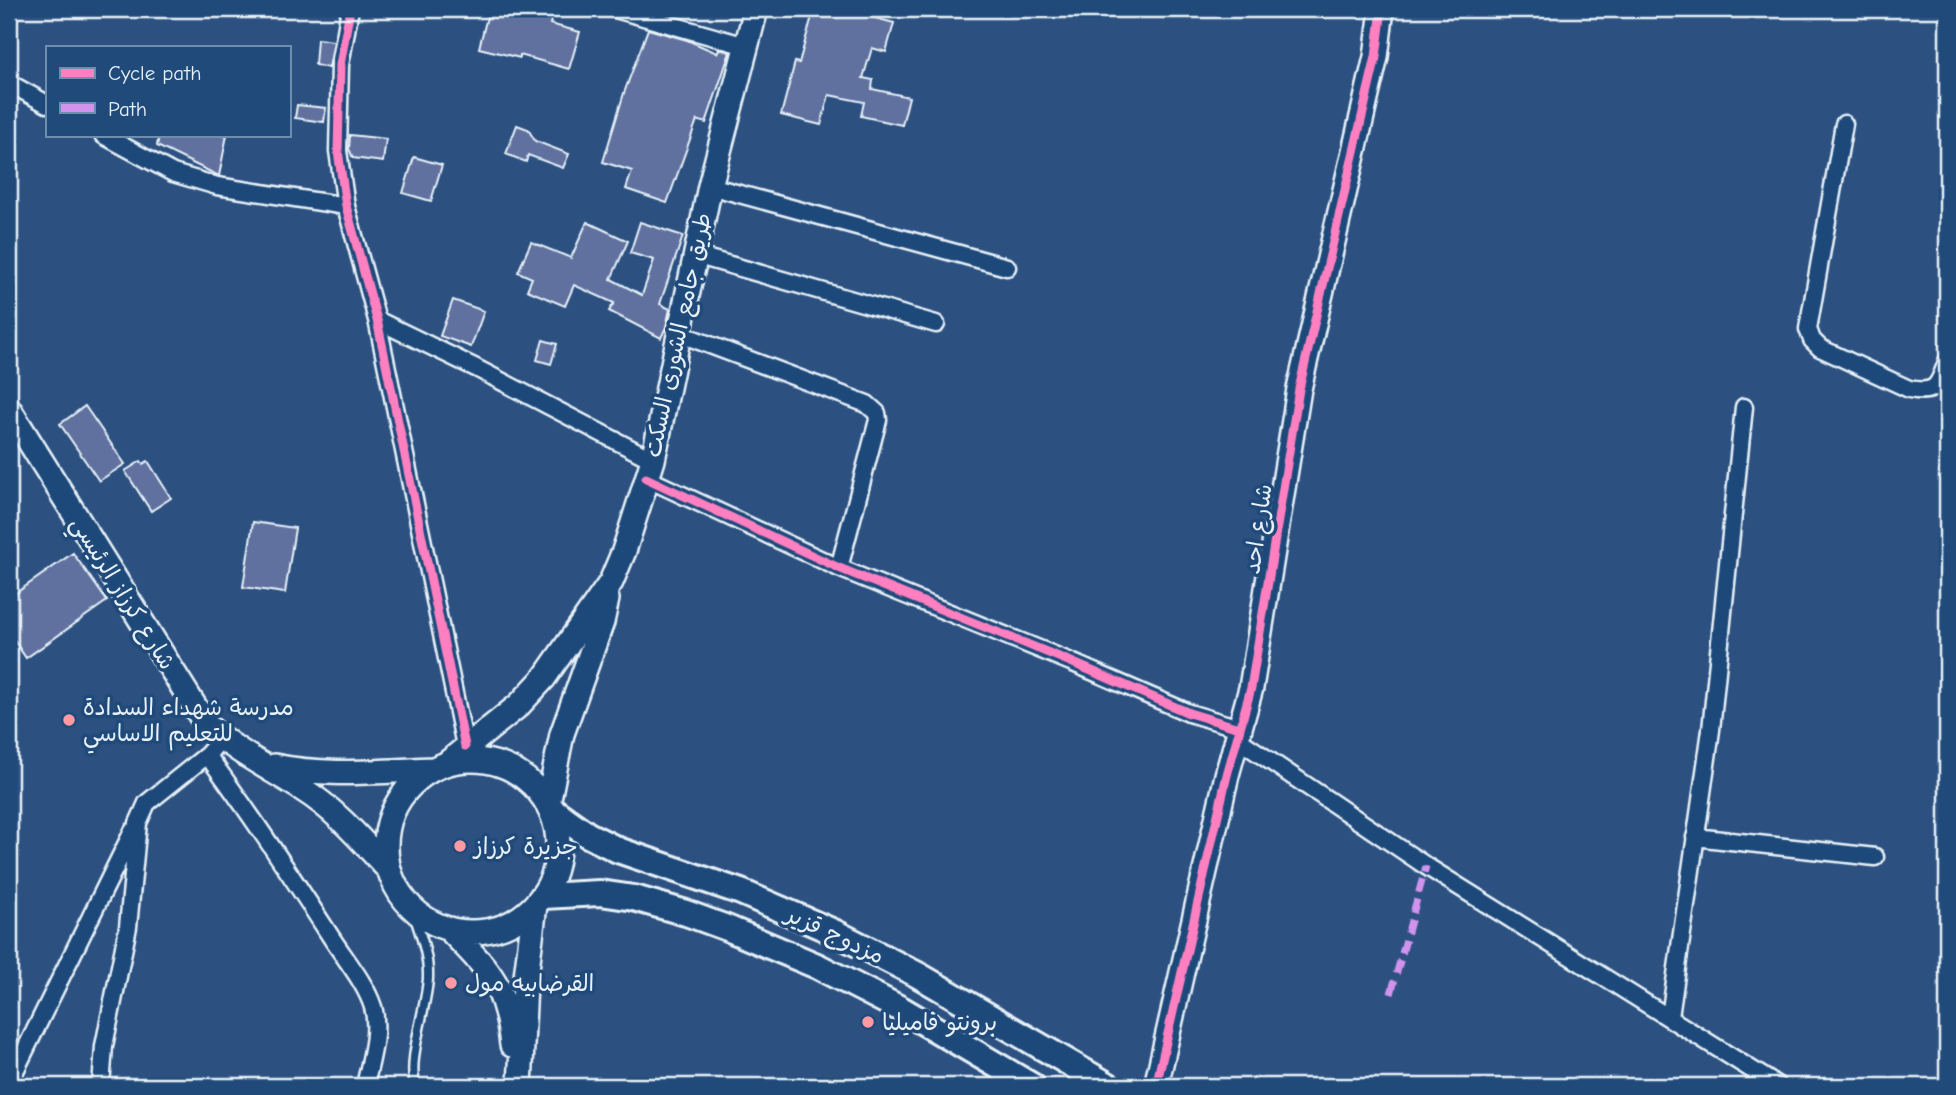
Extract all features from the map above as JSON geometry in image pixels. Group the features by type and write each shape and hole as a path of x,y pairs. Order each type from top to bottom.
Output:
{"main road":[{"name":"طريق جامع الشورى السكت","path":"439,766 519,705 544,678 611,582 624,551 649,469 710,186 756,9"},
{"name":"شارع احد","path":"1156,1086 1237,733 1251,688 1299,389 1376,57 1382,9"},
{"name":"شارع كرزاز الرئيسي","path":"9,409 192,706 207,726 214,747 254,761 302,772 337,773 439,766"},
{"path":"549,806 562,734 602,622 611,582"},
{"path":"465,760 485,760 504,765 522,775 549,806 557,826 558,853 552,880 539,901 514,922 489,931 462,932 449,929 432,923 412,908 395,887 389,870 386,837 390,820 406,790 439,766 465,760"},
{"name":"شارع كرزاز الرئيسي","path":"254,761 326,806 352,829 389,870"},
{"name":"مزدوج قزير","path":"549,806 588,835 618,850 741,892 836,933 918,975 1109,1086"},
{"name":"مزدوج قزير","path":"539,901 600,893 635,898 727,928 817,965 889,1003 1032,1086"},
{"path":"519,1086 525,985 539,901"},
{"path":"449,929 488,970 502,994 510,1020 519,1086"}],"street":[{"path":"350,9 340,65 338,151 346,206 377,320 464,747"},
{"path":"615,9 746,46"},
{"path":"9,83 46,103"},
{"path":"1844,124 1808,328 1812,340 1820,348 1909,389 1932,389 1940,383 1947,362"},
{"path":"105,136 173,173 217,186 346,206"},
{"path":"710,186 1007,267"},
{"path":"695,255 936,324"},
{"path":"377,320 476,368 649,469 839,568 1237,733 1426,866 1670,1017 1759,1081 1778,1086"},
{"path":"678,333 867,404 877,413 878,420 839,568"},
{"path":"1670,1017 1711,730 1744,407"},
{"path":"9,1083 147,803 214,747 373,1006 376,1026 365,1086"},
{"path":"102,1086 104,1046 128,927 138,823"},
{"path":"1695,837 1875,857"}],"lane":[{"path":"412,908 426,952 428,977 412,1068 416,1086"}],"building":[{"path":"489,9 535,17 538,9 554,9 550,24 580,32 569,69 520,55 520,58 479,48"},
{"path":"814,9 842,9 894,23 886,52 872,48 863,78 873,80 872,89 909,97 902,125 861,116 864,102 829,95 821,125 781,115 795,62 799,63"},
{"path":"648,29 687,40 717,53 719,49 730,52 706,123 697,120 667,203 626,189 632,171 603,162 624,93"},
{"path":"317,39 334,41 329,68 315,65"},
{"path":"297,105 326,108 324,122 295,118"},
{"path":"517,125 528,129 535,141 569,154 563,168 528,155 526,162 506,154"},
{"path":"350,135 386,139 383,162 353,158 349,149"},
{"path":"159,136 227,136 219,176 157,146"},
{"path":"414,157 442,165 431,201 403,193"},
{"path":"587,222 628,241 611,279 642,295 654,260 630,253 640,222 683,236 660,304 670,309 661,338 609,311 614,303 574,285 565,306 527,290 532,278 518,272 531,242 571,258"},
{"path":"453,300 484,311 471,347 440,336"},
{"path":"543,340 557,344 551,364 537,360"},
{"path":"85,406 125,464 99,481 60,424"},
{"path":"141,461 143,464 148,461 171,498 151,511 125,471"},
{"path":"253,522 295,528 285,593 243,587"},
{"path":"73,553 107,601 26,658 9,633 9,598"}],"marked path":[{"path":"1391,994 1426,866"}],"cycle path":[{"path":"350,9 340,65 338,151 346,206 377,320 465,746"},
{"path":"1156,1086 1227,775 1251,688 1299,389 1376,57 1382,9"},
{"path":"646,478 839,568 1189,713 1239,728"}],"place":[{"name":"مدرسة شهداء السدادة للتعليم الاساسي","path":"69,720"},
{"name":"جزيرة كرزاز","path":"460,846"},
{"name":"القرضابيه مول","path":"451,983"},
{"name":"برونتو فاميليا","path":"868,1022"}]}
